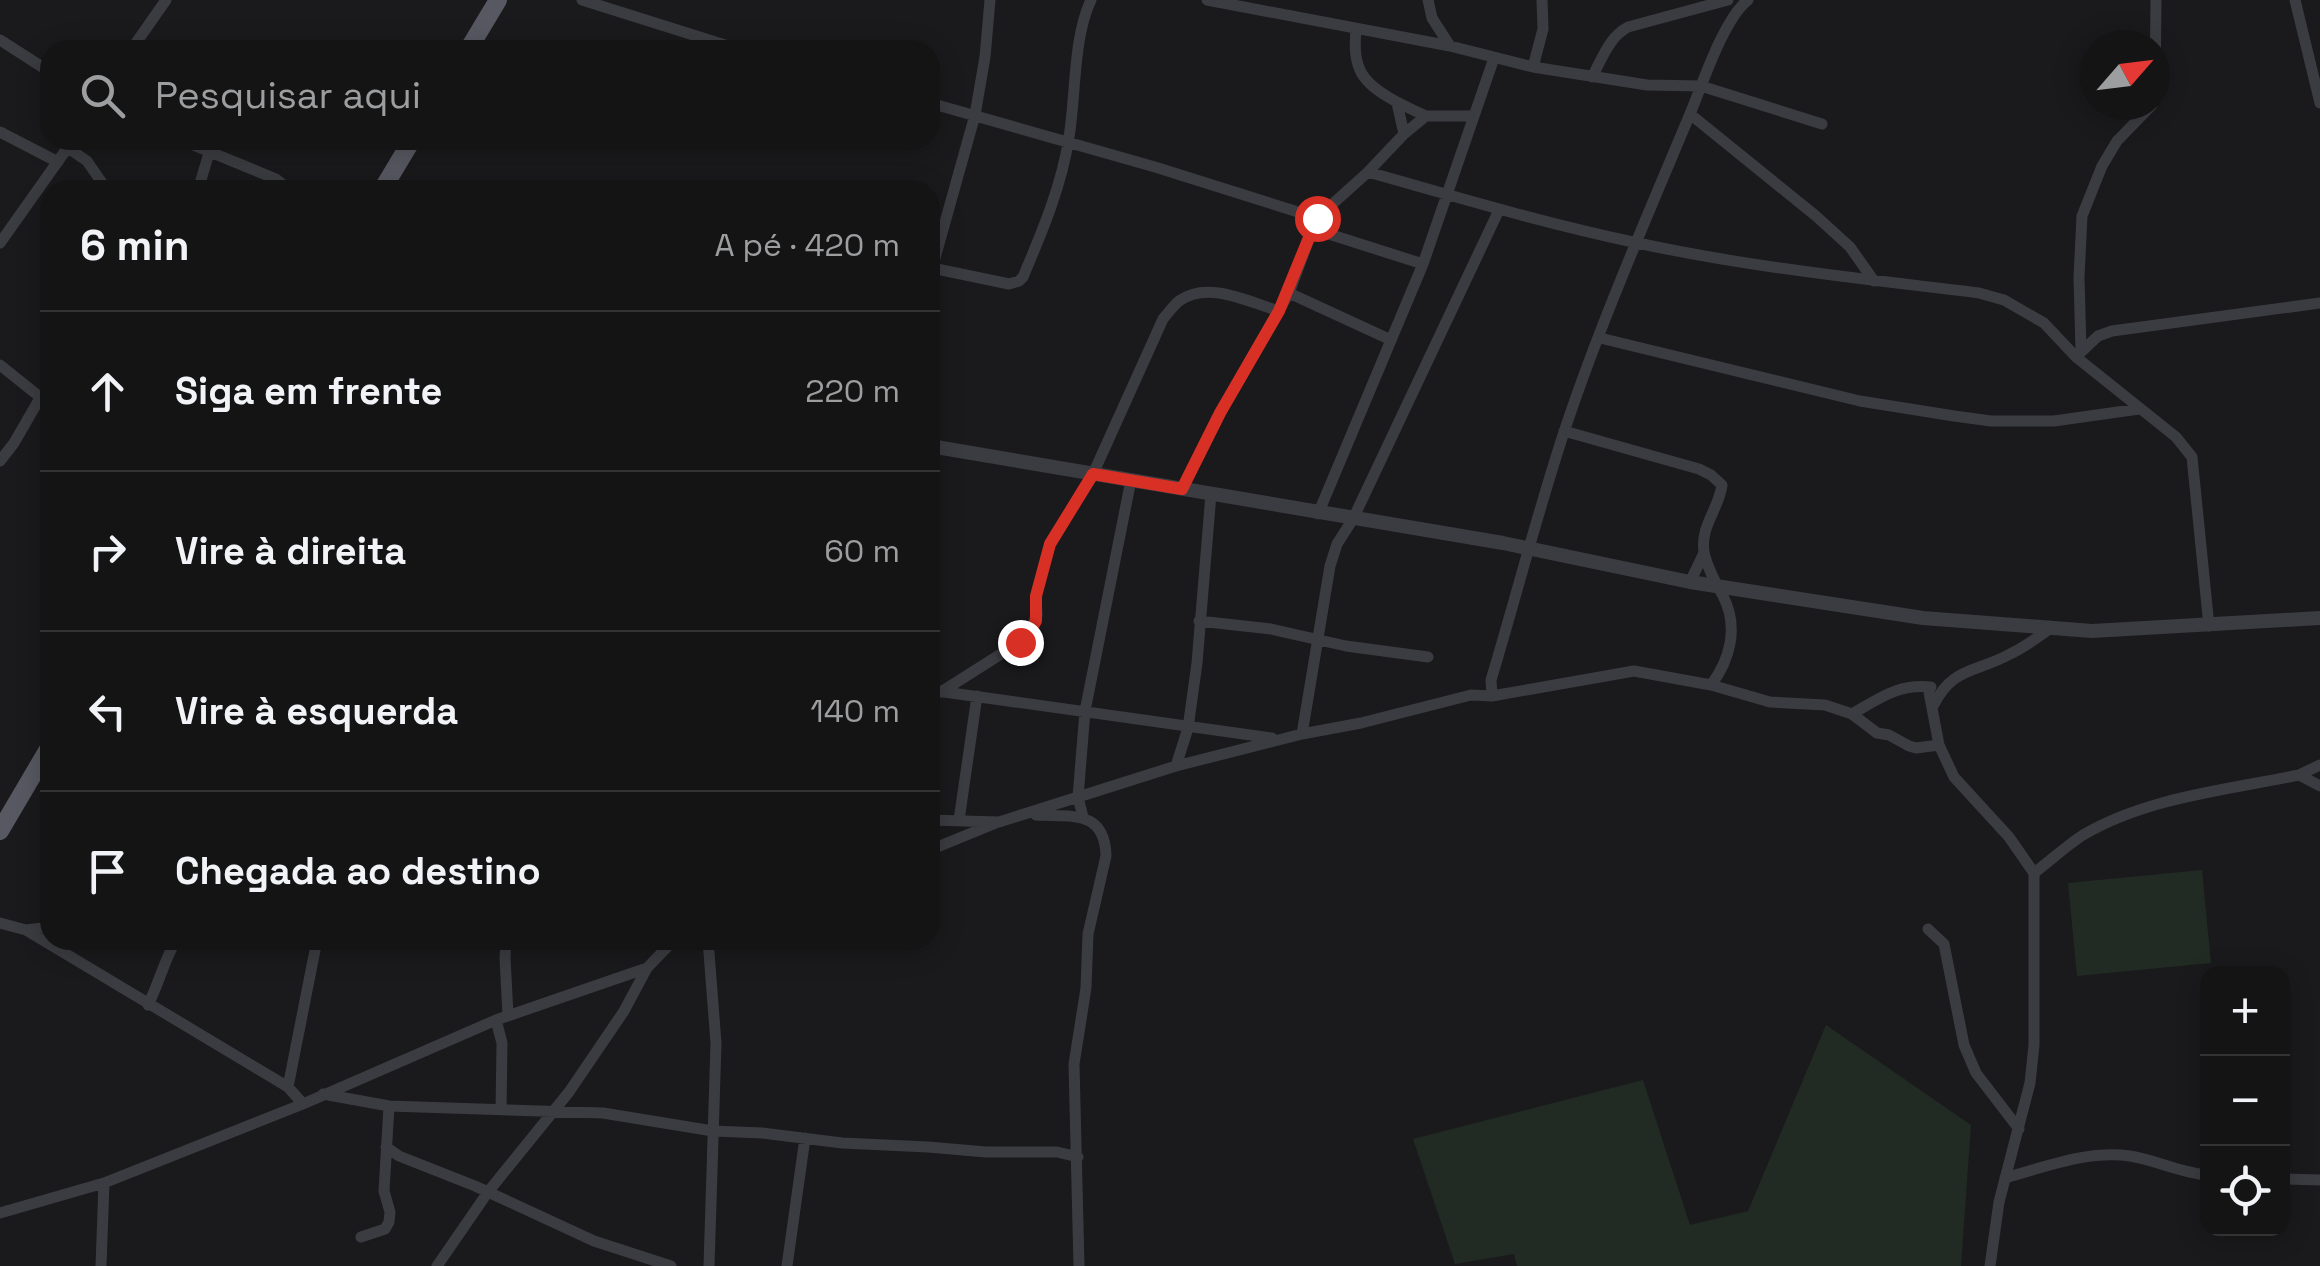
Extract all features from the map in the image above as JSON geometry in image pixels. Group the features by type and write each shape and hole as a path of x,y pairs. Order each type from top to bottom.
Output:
{"main road":[{"path":"474,40 498,0"},
{"path":"388,180 406,150"},
{"path":"0,831 40,767"}],"street":[{"path":"139,40 166,0"},
{"path":"582,0 709,40"},
{"path":"940,240 975,115 990,0"},
{"path":"940,273 1009,284 1020,280 1045,227 1069,142 1084,18 1091,0"},
{"path":"1207,0 1450,46 1533,67 1648,84 1701,86 1822,124"},
{"path":"1289,15 1291,0"},
{"path":"1428,0 1432,18 1450,46"},
{"path":"1533,67 1542,29 1542,0"},
{"path":"1592,77 1614,36 1628,26 1738,0"},
{"path":"1492,696 1491,680 1564,430 1635,243 1738,0"},
{"path":"2156,0 2156,30"},
{"path":"2295,0 2320,103"},
{"path":"1356,29 1355,48 1361,73 1396,103 1426,116 1472,116"},
{"path":"0,40 40,66"},
{"path":"1318,514 1422,264 1494,58"},
{"path":"1396,103 1404,134"},
{"path":"940,106 1069,142 1422,264"},
{"path":"1690,114 1827,226 1850,247 1874,281"},
{"path":"1182,489 1279,311 1315,224 1426,116"},
{"path":"2078,354 2082,216 2102,166 2138,120"},
{"path":"0,132 58,162"},
{"path":"45,180 66,150"},
{"path":"76,150 100,180"},
{"path":"204,150 277,180"},
{"path":"201,180 209,152"},
{"path":"1368,172 1499,210 1635,243 1828,275 1979,293 2004,300 2044,323 2139,409 2176,436 2192,457 2209,626"},
{"path":"0,243 40,187"},
{"path":"1302,734 1337,544 1353,519 1499,210"},
{"path":"940,689 1020,642 1030,632 1037,615 1036,596 1050,544 1093,474 1162,319 1180,301 1198,292 1219,292 1279,311"},
{"path":"1288,293 1391,340"},
{"path":"2078,354 2098,336 2112,331 2320,303"},
{"path":"1600,338 1860,401 1991,421 2054,422 2139,409"},
{"path":"0,365 40,397"},
{"path":"0,461 40,408"},
{"path":"1564,430 1699,469 1722,484 1721,497 1704,530 1704,553 1732,627 1726,663 1711,686"},
{"path":"940,448 1529,548 1690,582 1923,618 2092,631 2317,621"},
{"path":"1083,817 1078,797 1085,712 1130,480"},
{"path":"1176,766 1188,728 1197,663 1211,494"},
{"path":"1690,582 1704,553"},
{"path":"1199,621 1271,629 1346,646 1428,657"},
{"path":"1932,706 1942,688 1970,670 2006,657 2051,628"},
{"path":"940,846 999,822 1176,766 1280,739 1471,696 1492,696 1618,672 1634,671 1711,686 1770,702 1825,704 1852,714 1878,733 1909,746 1939,745"},
{"path":"1471,696 1491,680"},
{"path":"1852,714 1907,686 1942,688"},
{"path":"1928,687 1939,745 1954,777 2010,837 2034,874 2034,1044 2030,1083 1999,1202 1990,1266"},
{"path":"940,691 1280,739"},
{"path":"960,820 977,696"},
{"path":"2034,874 2080,837 2142,808 2299,775 2320,764"},
{"path":"2299,775 2320,786"},
{"path":"1026,815 1083,817 1096,825 1106,842 1086,948 1086,988 1074,1064 1080,1266"},
{"path":"940,820 999,822"},
{"path":"0,923 40,939"},
{"path":"26,930 40,928"},
{"path":"1928,929 1944,944 1964,1044 1976,1072 2018,1128"},
{"path":"59,950 288,1087 303,1104"},
{"path":"148,1005 171,950"},
{"path":"288,1087 315,950"},
{"path":"501,1109 505,950"},
{"path":"437,1266 488,1192 554,1111 624,1010 647,968 666,950"},
{"path":"709,950 716,1043 709,1266"},
{"path":"0,1214 104,1183 303,1104 502,1018 647,968"},
{"path":"323,1094 388,1106 603,1113 712,1131 986,1152 1057,1152 1078,1157"},
{"path":"360,1236 384,1229 389,1222 384,1191 388,1106"},
{"path":"786,1266 804,1138"},
{"path":"1057,1152 1077,1138"},
{"path":"386,1148 594,1241 670,1266"},
{"path":"2005,1178 2104,1154 2132,1156 2200,1174"},
{"path":"385,1164 400,1156"},
{"path":"2290,1179 2320,1180"},
{"path":"100,1266 104,1183"}],"shaded area":[{"path":"2202,870 2211,963 2077,976 2068,883"},
{"path":"1826,1025 1971,1125 1961,1266 1517,1266 1514,1254 1455,1264 1413,1139 1643,1080 1690,1225 1748,1211"}],"route":[{"path":"1020,642 1036,621 1036,596 1050,544 1093,474 1182,489 1288,293 1317,218"}]}
